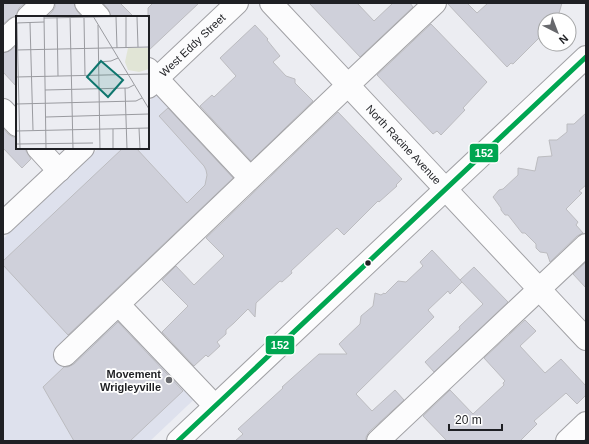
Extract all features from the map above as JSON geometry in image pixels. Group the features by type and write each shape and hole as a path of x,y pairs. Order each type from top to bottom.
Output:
{"street":[{"path":"29,16 43,3"},
{"path":"86,3 98,16"},
{"name":"West Eddy Street","path":"151,78 237,3"},
{"name":"North Racine Avenue","path":"271,3 586,339"},
{"path":"65,355 435,3"},
{"path":"3,41 16,29"},
{"path":"178,441 586,57"},
{"path":"151,78 250,178"},
{"path":"3,110 16,124"},
{"path":"39,149 59,171"},
{"path":"3,223 82,149"},
{"path":"378,441 540,290 586,245"},
{"path":"119,305 215,406"},
{"path":"568,441 586,423"}],"shaded area":[{"path":"170,81 254,171 117,300 205,389 150,441 3,441 3,239 98,149 149,149 149,101"}],"building":[{"path":"3,3 25,3 19,8 16,16 3,24"},
{"path":"55,3 74,3 77,11 81,16 47,16 55,7"},
{"path":"103,3 120,3 133,16 111,16 108,9"},
{"path":"153,3 199,3 149,50 148,8"},
{"path":"309,3 357,3 374,21 393,3 410,3 413,7 360,57"},
{"path":"447,3 467,3 477,13 488,3 562,3 559,12 537,12 537,40 513,64 511,63 507,67"},
{"path":"431,24 487,82 463,108 465,110 441,135 437,131 433,134 377,75"},
{"path":"255,25 268,39 267,40 280,56 273,62 286,76 295,79 295,83 313,101 251,161 200,106 212,95 214,97 236,76 220,58"},
{"path":"16,46 16,86 3,72 3,53 11,50"},
{"path":"168,108 233,178 68,335 3,265 3,261 122,149 137,149 187,203 205,185 207,175 206,170 159,116"},
{"path":"338,112 402,179 396,185 397,186 379,202 378,201 344,235 337,228 291,271 292,273 282,282 280,281 256,303 255,317 248,309 226,330 226,334 217,342 220,346 208,357 206,355 194,366 162,332 188,306 162,280 176,266 194,285 224,256 206,238"},
{"path":"586,113 586,185 579,191 582,193 566,209 578,222 576,225 583,233 577,236 550,262 547,253 540,252 536,248 536,244 525,233 522,233 508,215 505,215 493,197 499,190 503,189 518,175 518,168 535,171 538,157 552,156 549,140 557,140 567,132 567,124 574,124"},
{"path":"3,128 8,134 16,137 16,149 26,149 31,159 22,168 3,148"},
{"path":"432,250 462,282 450,294 448,291 428,310 434,317 356,394 372,411 395,390 404,400 369,432 366,437 366,441 235,441 243,434 238,429 319,354 347,354 339,344 360,324 361,316 373,306 375,293 381,295 384,293 385,294 398,281 406,282 423,266 420,262"},
{"path":"586,262 586,288 573,274"},
{"path":"474,267 508,302 434,372 425,362 460,329 459,327 483,304 460,280"},
{"path":"525,320 536,331 520,346 545,373 561,359 586,386 586,395 577,404 566,393 534,421 537,424 520,441 447,441 423,416 450,390 473,414 504,385 503,383 505,381 484,358"},
{"path":"118,322 183,391 130,441 74,441 43,387 64,367 74,364"}],"transit line":[{"name":"152","path":"178,441 586,57"}],"place":[{"name":"Movement Wrigleyville","path":"169,380"}]}
